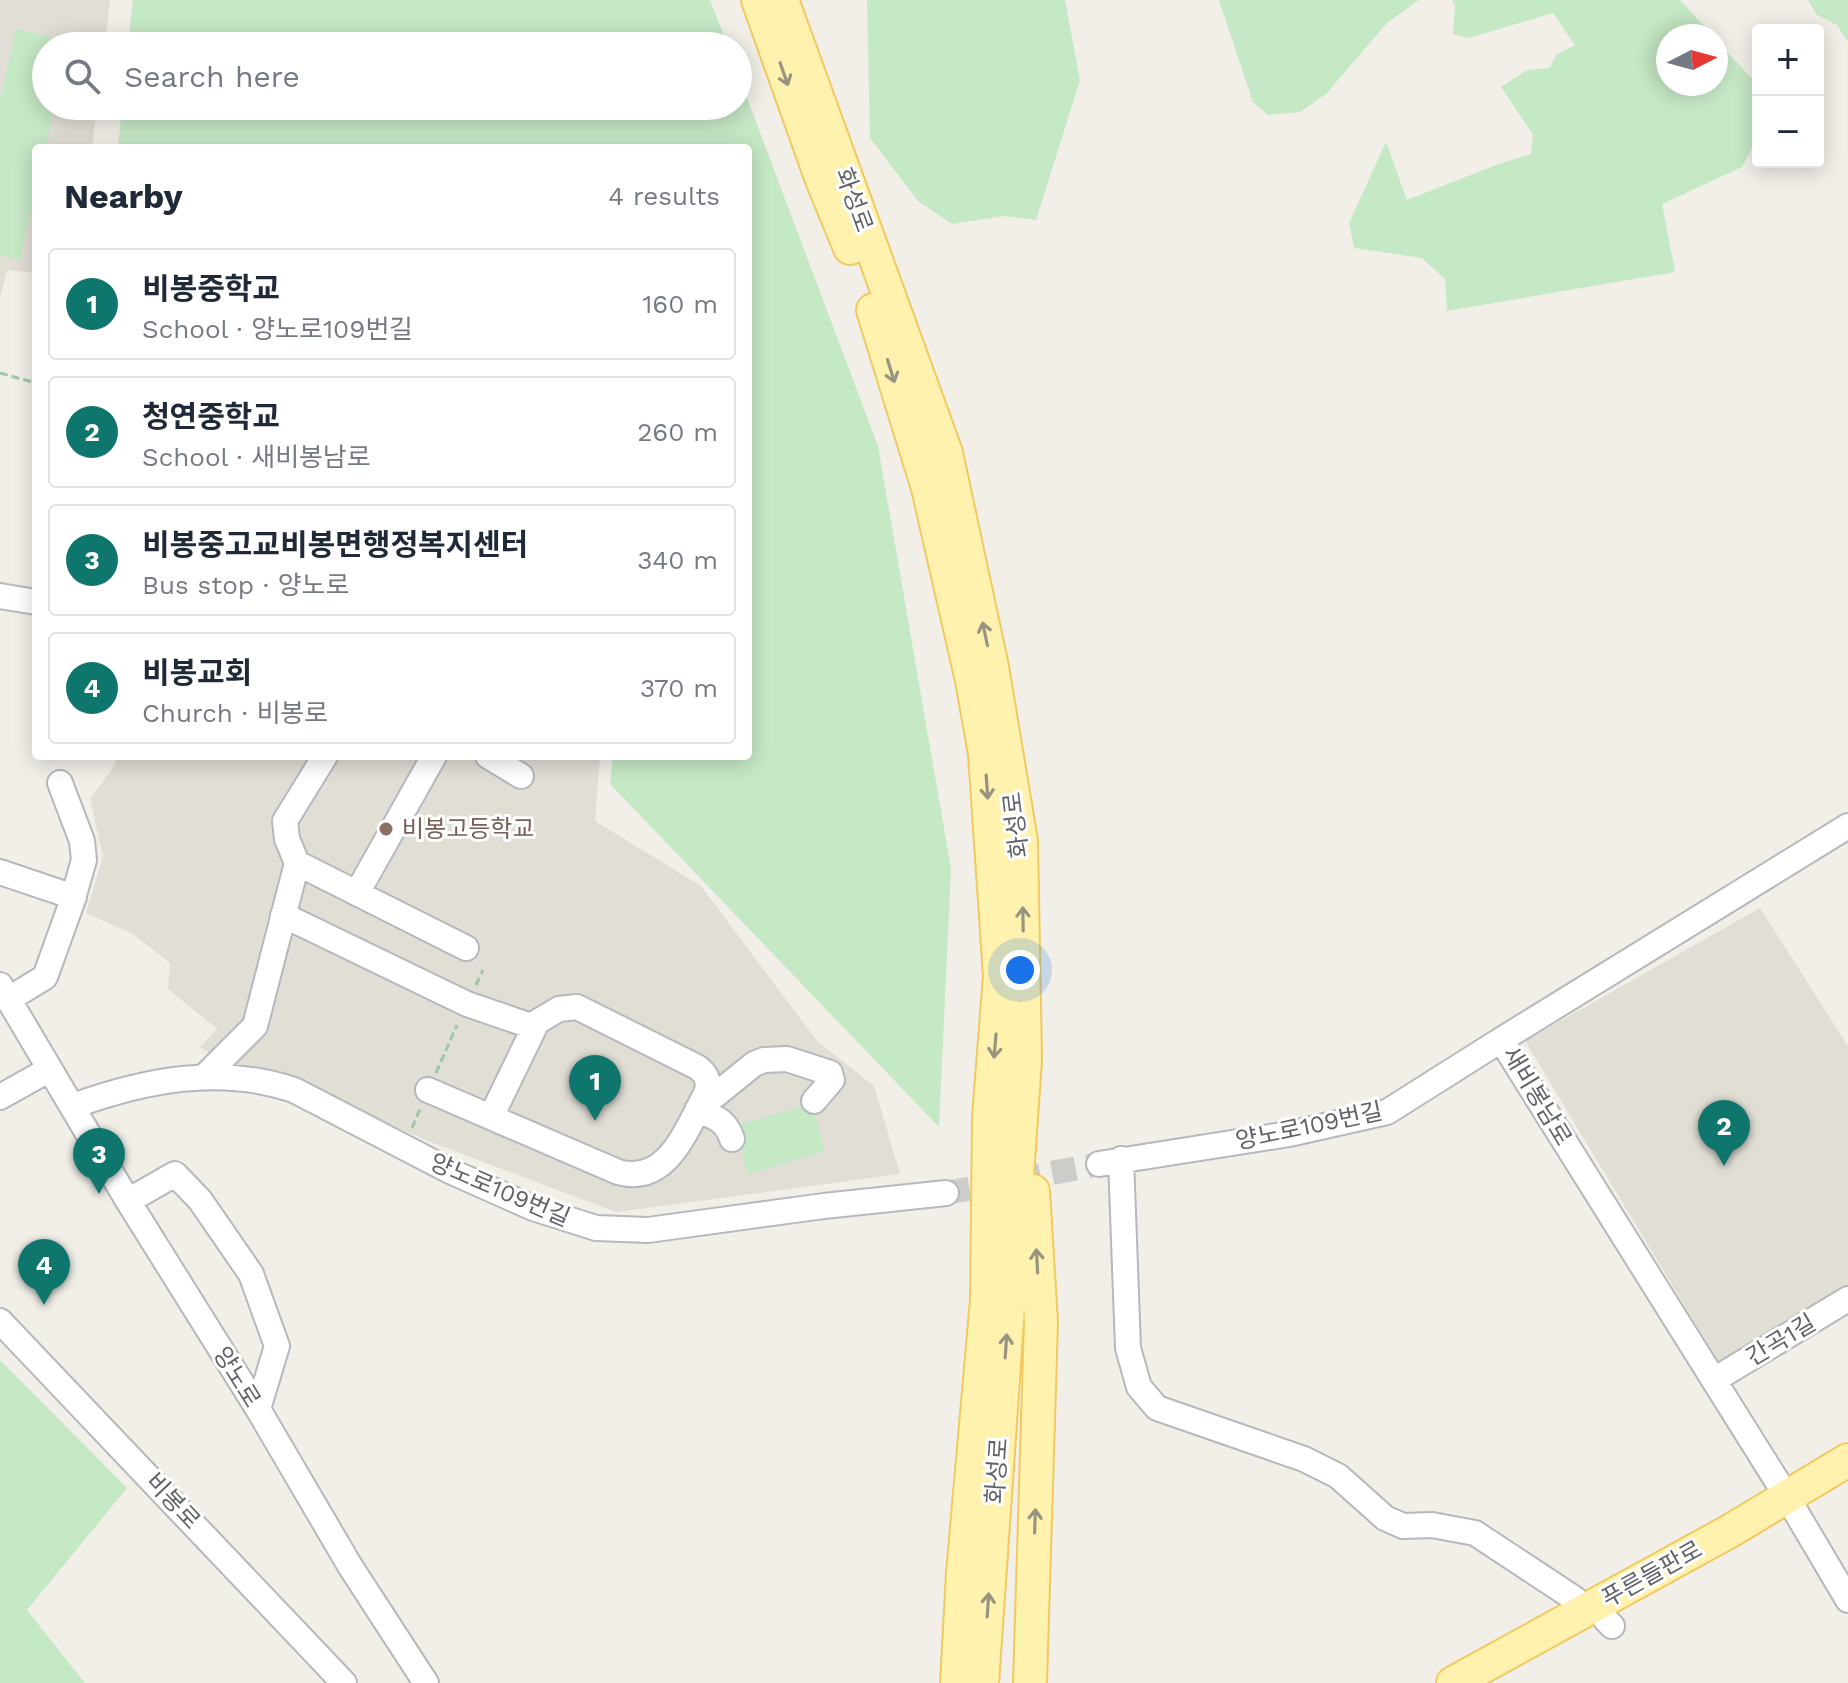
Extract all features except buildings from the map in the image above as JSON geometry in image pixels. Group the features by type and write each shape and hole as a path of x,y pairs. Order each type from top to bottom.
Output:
{"main road":[{"name":"화성로","path":"758,0 822,180 867,289 928,488 972,680 985,754 1000,976 989,1117 987,1300 963,1573 957,1683"},
{"name":"화성로","path":"782,0 946,453 992,667 1021,841 1025,1060 982,1683"},
{"path":"1025,1060 1041,1322 1030,1683"},
{"name":"푸른들판로","path":"1453,1683 1730,1531 1848,1460"}],"street":[{"path":"0,596 32,601"},
{"path":"205,1076 255,1026 297,863 287,839 285,821 323,760"},
{"path":"357,893 424,760"},
{"path":"495,760 521,776"},
{"name":"양노로","path":"60,783 84,846 84,860 45,977 4,992 350,1566 426,1683"},
{"name":"새비봉남로","path":"1848,826 1501,1040 1848,1600"},
{"path":"297,863 466,948"},
{"path":"0,872 74,897"},
{"path":"283,915 467,1004 534,1027"},
{"path":"428,1090 618,1172 636,1174 647,1172 668,1160 706,1094 708,1082 702,1071 691,1064 577,1007 559,1009 534,1027 491,1117"},
{"name":"양노로109번길","path":"1501,1040 1387,1112 1289,1134 1110,1161 1128,1348 1139,1387 1157,1408 1304,1459 1338,1476 1385,1518 1403,1526 1432,1525 1475,1533 1575,1599"},
{"path":"697,1110 754,1064 771,1058 787,1059 830,1073 830,1085 814,1101"},
{"path":"0,1097 50,1069"},
{"name":"양노로109번길","path":"73,1106 137,1085 205,1076 254,1079 294,1090 450,1171 533,1208 596,1228 648,1230 946,1193"},
{"path":"697,1110 723,1121 732,1139"},
{"path":"128,1201 175,1174 200,1200 251,1274 277,1346 258,1409"},
{"name":"간곡1길","path":"1714,1380 1848,1299"},
{"name":"비봉로","path":"0,1321 344,1683"}],"path":[{"path":"0,373 32,382"},
{"path":"428,1090 451,1037"}],"shaded area":[{"path":"0,0 110,0 107,32 32,32 32,120 95,120 92,144 32,144 32,273 7,270 0,298"},
{"path":"116,760 600,760 595,821 701,886 817,1041 874,1086 900,1174 616,1212 428,1141 279,1074 239,1069 200,1047 217,1029 168,989 170,963 133,934 86,913 103,856 90,799"},
{"path":"1760,908 1848,1046 1848,1286 1721,1366 1525,1041"}],"green space":[{"path":"133,0 710,0 723,32 130,32"},
{"path":"867,0 1065,0 1080,80 1036,220 1005,216 952,224 918,201 870,138"},
{"path":"1219,0 1419,0 1387,23 1326,94 1300,112 1268,115 1253,102"},
{"path":"1452,0 1680,0 1702,24 1656,24 1656,96 1728,96 1728,53 1752,79 1752,148 1742,167 1662,204 1675,272 1447,311 1445,279 1422,258 1354,248 1349,223 1386,142 1407,200 1531,154 1533,135 1501,87 1527,70 1550,68 1556,55 1575,45 1553,13 1469,38 1453,34 1455,5"},
{"path":"1808,0 1848,0 1848,42 1837,25 1817,15"},
{"path":"16,29 32,33 32,120 51,120 46,144 32,144 32,205 20,260 0,255 0,99"},
{"path":"752,111 878,446 951,869 939,1127 610,784 613,760 752,760 752,144 118,144 121,120 752,120"},
{"path":"812,1104 825,1151 748,1174 734,1126"},
{"path":"0,1360 127,1488 27,1610 85,1683 0,1683"}],"tunnel":[{"path":"946,1193 1099,1164"}],"place":[{"name":"비봉고등학교","path":"386,829"},
{"name":"비봉중학교","path":"595,1121"},
{"name":"청연중학교","path":"1724,1166"},
{"name":"비봉중고교비봉면행정복지센터","path":"99,1194"},
{"name":"비봉교회","path":"44,1305"}]}
